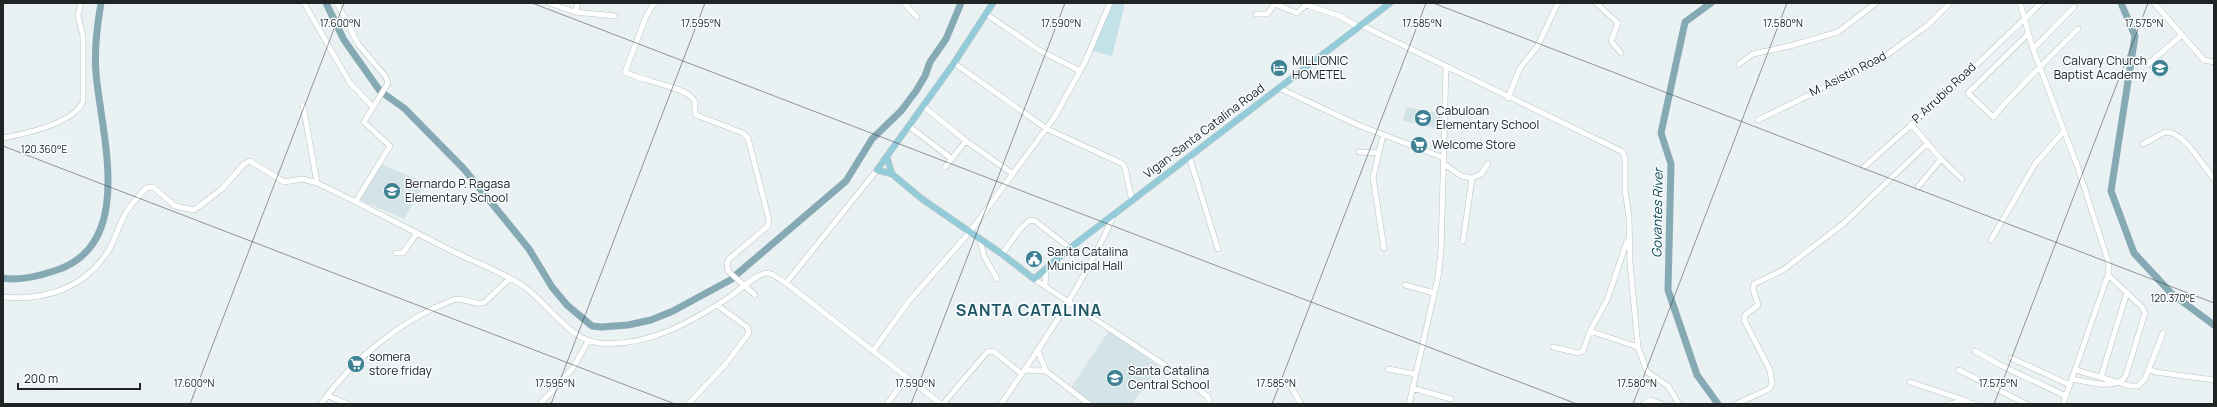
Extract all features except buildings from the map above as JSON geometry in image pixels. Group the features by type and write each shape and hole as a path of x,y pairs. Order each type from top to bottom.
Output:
{"main road":[{"path":"993,3 954,63 877,170 892,174 922,199 969,233 1002,254 1034,279"},
{"name":"Vigan-Santa Catalina Road","path":"1034,279 1070,248 1390,3"},
{"path":"887,158 892,174"}],"street":[{"path":"3,138 58,122 79,109 82,101 84,36 78,16 81,3"},
{"path":"304,3 350,83 373,107"},
{"path":"337,3 358,44 386,77 388,83 364,123 390,146 356,201"},
{"path":"548,3 575,12 615,16"},
{"path":"575,12 578,3"},
{"path":"654,3 646,17 625,72 664,85 691,97 695,102 696,115 744,133 751,143 768,224 767,228 729,259 726,264 728,271 755,294"},
{"path":"873,351 909,301 969,233 1047,129 1080,72 1110,3"},
{"path":"1508,98 1520,68 1537,47 1558,3"},
{"path":"1596,3 1618,23 1611,41 1621,53"},
{"path":"1739,64 1753,54 1790,46 1838,32 1876,3"},
{"name":"M. Asistin Road","path":"1758,120 1877,62 1928,25 1950,3"},
{"path":"2020,3 2033,49 2064,131 2106,252 2108,275 2063,404"},
{"name":"P. Arrubio Road","path":"1864,167 1946,94 2041,3"},
{"path":"2154,3 2206,61 2214,62"},
{"path":"906,4 917,17"},
{"path":"1256,14 1266,14 1275,4 1297,13 1306,4 1340,16 1508,98 1615,146 1623,152 1625,158 1635,325 1638,347 1646,369 1668,386 1679,404"},
{"path":"2033,49 2074,7"},
{"path":"986,14 1039,50 1080,72"},
{"path":"2028,34 1968,93 1993,117 2030,75 2040,68 2078,29"},
{"path":"2148,64 2182,35"},
{"path":"954,63 1047,129 1123,164 1132,201"},
{"path":"1409,404 1434,293 1443,237 1446,67"},
{"path":"1279,88 1331,114 1444,158"},
{"path":"303,105 317,183"},
{"path":"923,106 966,141 1013,174"},
{"path":"1911,124 1941,159 1962,179"},
{"path":"910,126 952,159"},
{"path":"1991,240 2035,164 2064,131"},
{"path":"2143,144 2165,132 2177,135 2187,144 2214,180"},
{"path":"1383,135 1374,182 1384,248"},
{"path":"945,166 966,141"},
{"path":"1736,404 1769,389 1773,381 1770,370 1744,320 1745,315 1758,305 1753,289 1754,284 1783,270 1848,220 1928,143"},
{"path":"1359,152 1379,153"},
{"path":"1190,156 1218,249"},
{"path":"1918,187 1941,159"},
{"path":"3,297 45,295 67,289 79,281 92,270 110,249 125,214 146,188 154,187 175,206 194,210 222,189 244,164 250,160 284,182 303,179 317,183 356,201 417,234 510,278 538,297 559,320 588,341 614,343 635,341 684,324 717,305 760,275 767,273 786,283 942,404 987,352 993,351 1023,372 1046,371"},
{"path":"1444,164 1461,176 1472,178 1480,174 1488,164"},
{"path":"786,283 877,170"},
{"path":"1463,241 1472,178"},
{"path":"1001,404 1038,350 1068,302 1093,258 1115,214"},
{"path":"1002,254 1021,228 1030,220 1035,221 1070,248"},
{"path":"396,253 403,253 417,234"},
{"path":"1553,347 1582,352 1590,331 1607,300 1629,236"},
{"path":"980,240 984,256 997,279"},
{"path":"1044,286 1046,269"},
{"path":"2072,379 2106,384 2120,382 2126,374 2145,316 2142,307 2108,275"},
{"path":"321,404 348,372 396,331 434,308 453,300 460,299 482,304 510,278"},
{"path":"1034,279 1166,366 1206,396 1209,399 1209,404"},
{"path":"1405,285 1434,293"},
{"path":"2101,377 2127,292"},
{"path":"688,404 725,365 749,333 747,327 717,305"},
{"path":"1590,331 1638,347"},
{"path":"2076,370 2130,386 2138,386 2143,382 2163,332"},
{"path":"540,404 573,368 588,341"},
{"path":"1038,350 1046,371 1089,404"},
{"path":"1975,351 2002,366 2066,396"},
{"path":"2011,358 2070,385"},
{"path":"1388,369 1415,374"},
{"path":"2149,369 2162,373 2214,380"},
{"path":"1959,370 2026,404"},
{"path":"887,404 907,378"},
{"path":"1288,382 1301,404"},
{"path":"1910,382 1974,404"},
{"path":"1412,388 1451,399"},
{"path":"328,396 348,404"},
{"path":"1644,404 1651,400 1662,404"},
{"path":"1952,404 1958,401 1967,401"}],"shaded area":[{"path":"1112,3 1125,3 1112,56 1092,51"},
{"name":"Calvary Church Baptist Academy","path":"2161,57 2171,68 2159,79 2149,68"},
{"name":"Cabuloan Elementary School","path":"1406,107 1444,114 1443,130 1403,121"},
{"name":"Bernardo P. Ragasa Elementary School","path":"379,163 426,183 404,219 358,199"},
{"name":"Santa Catalina Central School","path":"1109,331 1160,367 1132,404 1089,404 1070,389"}],"waterway":[{"path":"3,278 29,278 42,275 54,271 80,258 96,238 105,213 108,186 107,156 95,64 96,38 101,3"},
{"path":"326,3 344,40 380,91 404,108 464,169 529,249 552,287 567,305 592,326 601,327 628,325 651,320 673,311 732,279"},
{"path":"736,275 846,181 872,139 901,111 916,91 925,76 930,62 946,39 961,3"},
{"name":"Govantes River","path":"1711,3 1685,22 1661,133 1671,164 1668,290 1697,375 1718,404"},
{"path":"2121,3 2135,36 2111,191 2134,253 2171,293 2214,325"}],"place":[{"name":"MILLIONIC HOMETEL","path":"1279,68"},
{"name":"Calvary Church Baptist Academy","path":"2160,68"},
{"name":"Cabuloan Elementary School","path":"1423,118"},
{"name":"Welcome Store","path":"1419,145"},
{"name":"Bernardo P. Ragasa Elementary School","path":"392,191"},
{"name":"Santa Catalina Municipal Hall","path":"1034,259"},
{"name":"somera store friday","path":"356,364"},
{"name":"Santa Catalina Central School","path":"1115,378"}],"district":[{"name":"SANTA CATALINA","path":"1029,310"}]}
